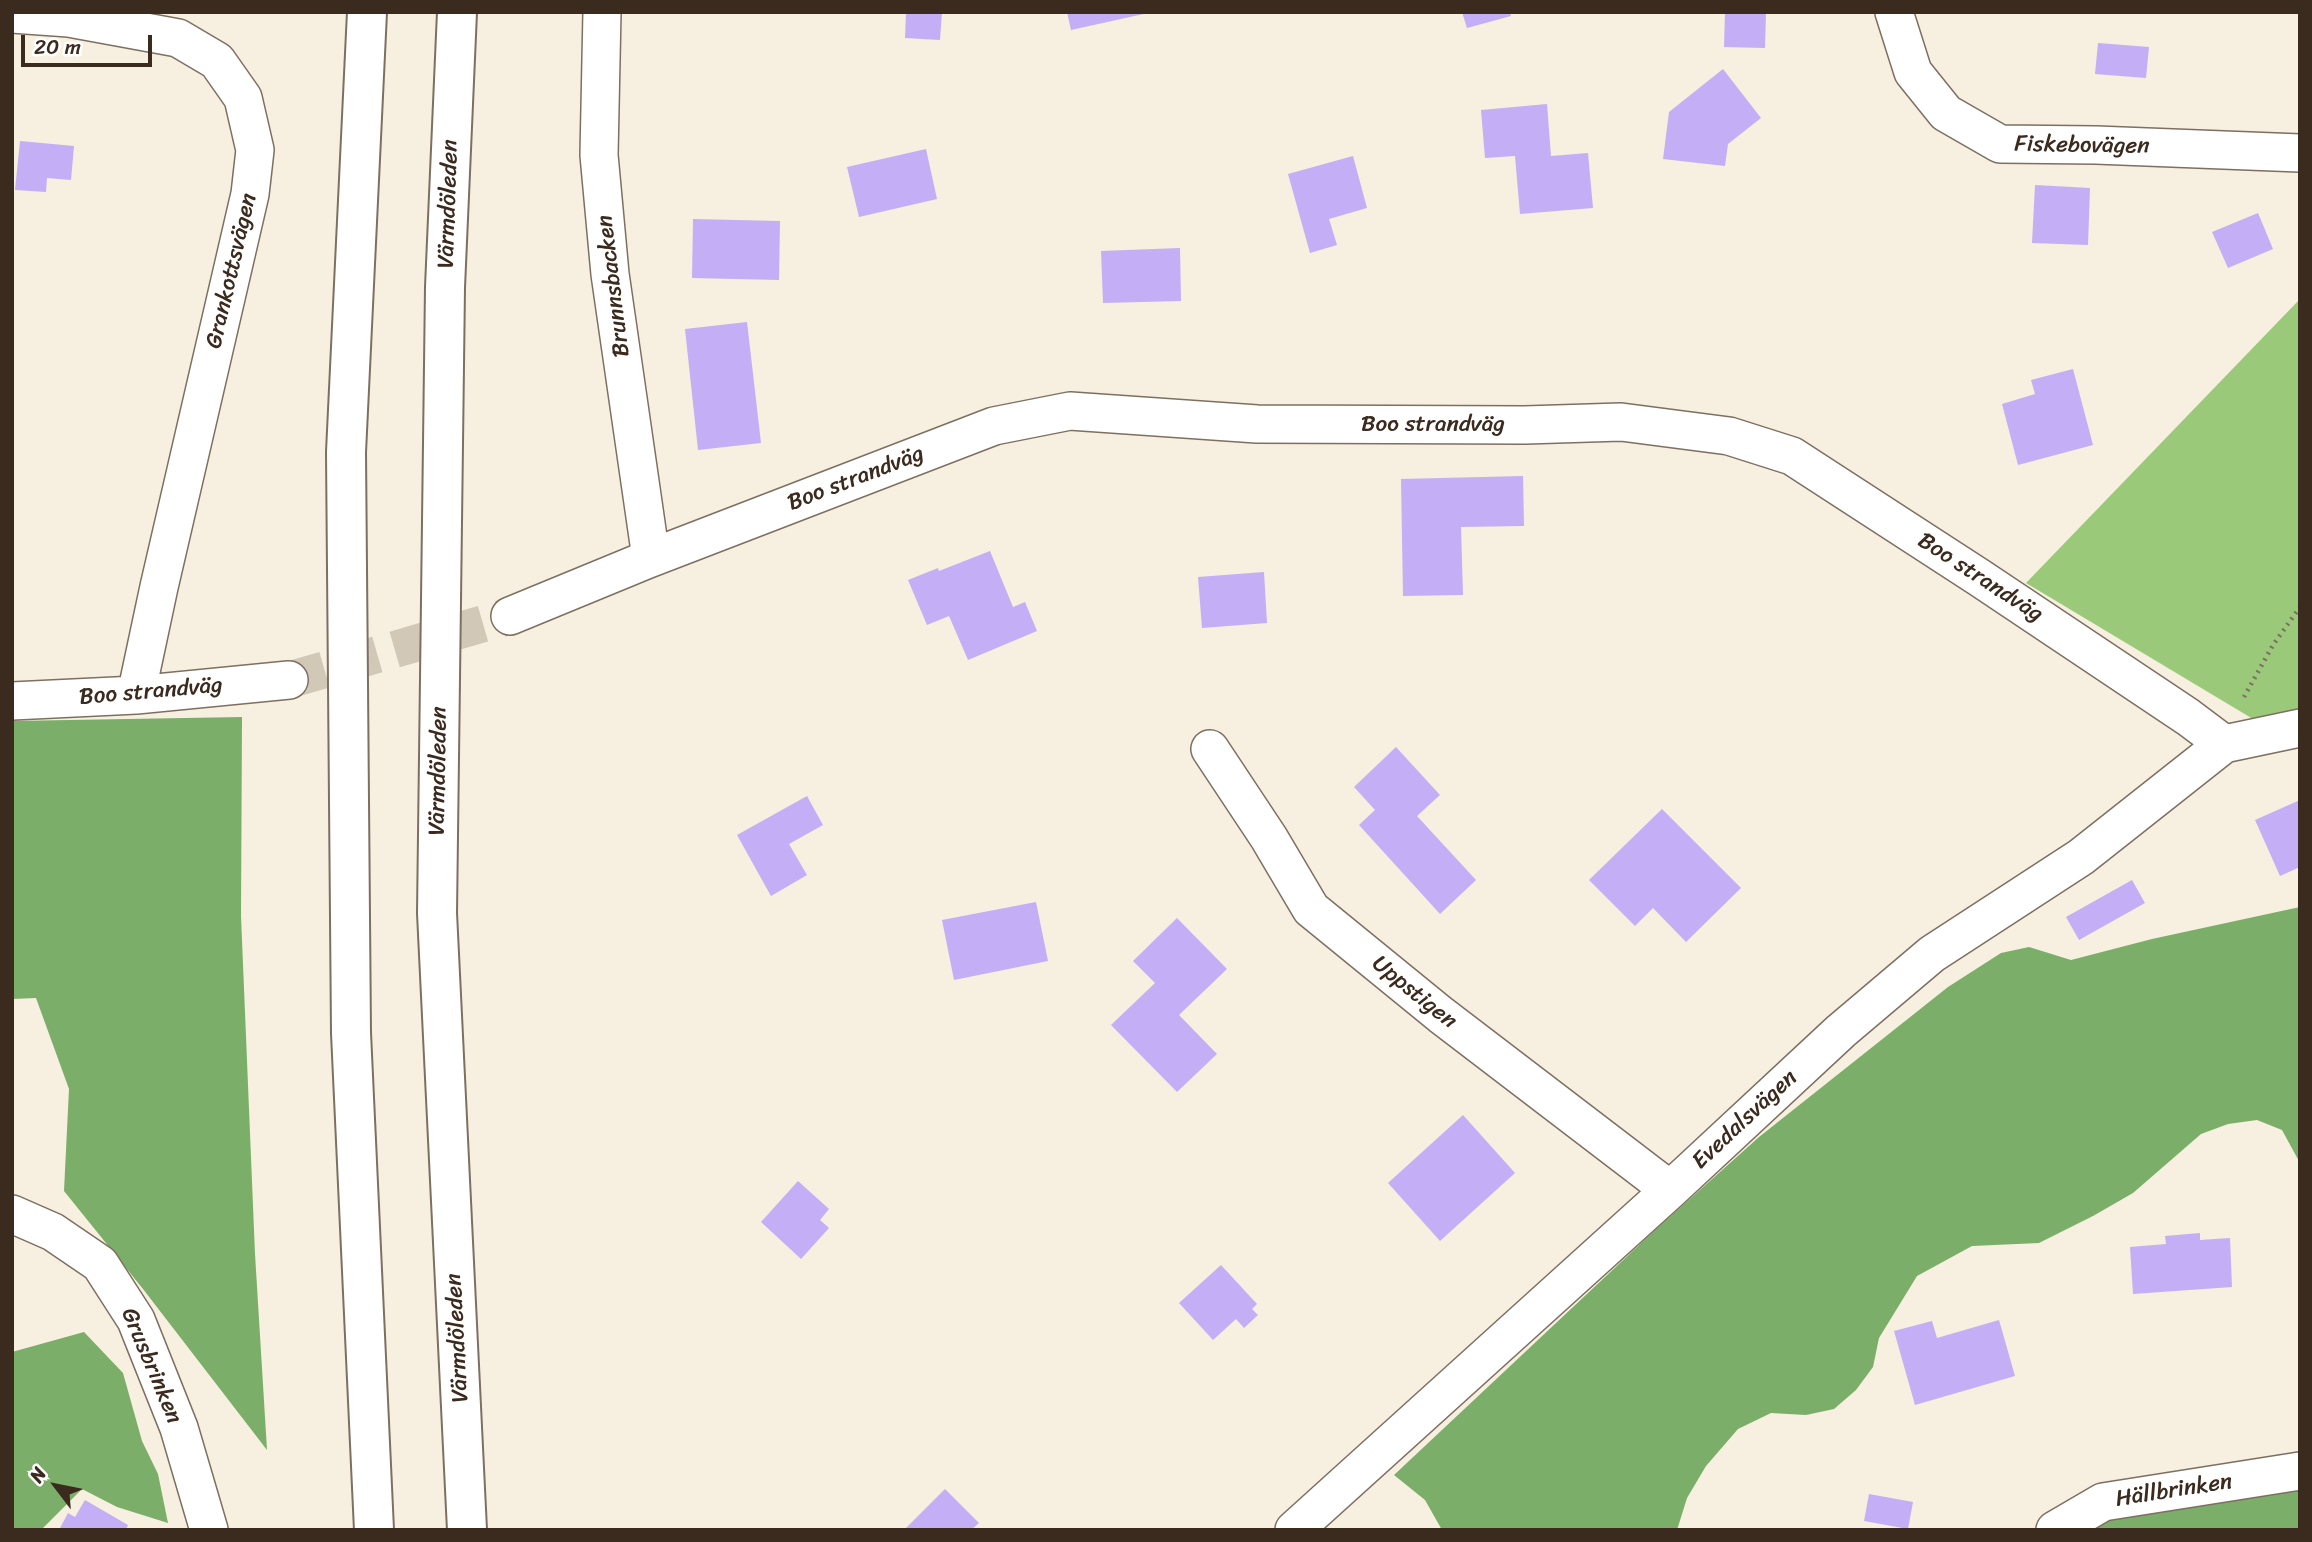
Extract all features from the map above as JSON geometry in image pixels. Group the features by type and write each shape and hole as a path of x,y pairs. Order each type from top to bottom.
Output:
{"highway":[{"path":"367,12 346,466 351,1033 374,1530"},
{"name":"Värmdöleden","path":"457,12 445,287 437,914 467,1530"}],"street":[{"name":"Brunnsbacken","path":"602,12 599,155 610,274 651,558"},
{"name":"Fiskebovägen","path":"1894,12 1913,72 1946,113 2000,144 2300,153"},
{"name":"Grankottsvägen","path":"12,14 68,19 178,38 217,61 243,98 256,150 250,194 136,695"},
{"name":"Boo strandväg","path":"510,616 651,558 994,426 1070,411 1257,424 1525,425 1621,422 1729,436 1792,456 1980,578 2224,744"},
{"name":"Boo strandväg","path":"12,701 136,695 289,680"},
{"path":"2224,744 2300,729"},
{"name":"Evedalsvägen","path":"1294,1530 1670,1190 1841,1031 1932,954 2081,857 2224,744"},
{"name":"Uppstigen","path":"1210,749 1269,838 1311,909 1441,1015 1670,1190"},
{"name":"Grusbrinken","path":"12,1214 53,1232 100,1264 136,1320 179,1428 209,1530"},
{"name":"Hällbrinken","path":"2055,1530 2102,1502 2300,1471"}],"path":[{"path":"2188,717 2243,700 2273,645 2300,607"}],"green space":[{"path":"2300,299 2300,709 2253,719 2026,583"},
{"path":"242,717 241,916 255,1254 267,1450 64,1191 69,1089 36,998 12,999 12,721"},
{"path":"2300,907 2300,1163 2282,1130 2257,1120 2228,1124 2201,1134 2133,1193 2039,1243 1972,1246 1917,1276 1879,1338 1873,1367 1856,1390 1834,1409 1806,1415 1771,1413 1738,1429 1706,1466 1687,1498 1677,1530 1442,1530 1425,1500 1394,1475 1653,1232 1759,1137 1948,987 2001,953 2029,947 2071,960 2152,939"},
{"path":"84,1332 123,1373 142,1441 158,1474 168,1523 117,1507 82,1489 41,1530 12,1530 12,1352"},
{"path":"2300,1483 2300,1530 2083,1530 2105,1517"}],"building":[{"path":"906,12 942,12 940,40 905,38"},
{"path":"1067,12 1148,12 1148,13 1071,30"},
{"path":"1462,12 1510,12 1511,16 1467,28"},
{"path":"1725,12 1766,12 1765,48 1724,47"},
{"path":"2098,43 2149,47 2146,78 2095,74"},
{"path":"1723,69 1761,118 1728,144 1725,166 1663,159 1669,112"},
{"path":"1547,104 1551,156 1588,153 1593,208 1520,214 1515,156 1485,158 1481,110"},
{"path":"20,141 74,146 71,180 47,178 46,192 15,190"},
{"path":"926,149 937,199 859,217 847,167"},
{"path":"1353,156 1367,208 1329,219 1337,245 1310,253 1288,174"},
{"path":"2035,185 2090,188 2088,245 2032,243"},
{"path":"2258,213 2273,249 2228,268 2212,232"},
{"path":"693,219 780,221 779,280 692,278"},
{"path":"1180,248 1181,301 1103,303 1101,251"},
{"path":"747,322 761,443 698,450 685,329"},
{"path":"2073,369 2093,445 2018,465 2002,404 2035,394 2031,380"},
{"path":"1523,476 1524,526 1461,527 1463,595 1403,596 1401,479"},
{"path":"990,551 1013,607 1025,602 1037,631 968,660 949,616 927,625 908,580"},
{"path":"1264,572 1267,623 1202,628 1198,577"},
{"path":"1396,747 1440,795 1417,816 1476,880 1440,914 1359,825 1375,810 1354,787"},
{"path":"807,796 823,825 789,844 807,875 771,896 737,835"},
{"path":"2300,800 2300,867 2280,876 2255,820"},
{"path":"1662,809 1741,888 1686,942 1653,908 1635,926 1589,880"},
{"path":"2132,880 2145,903 2079,940 2066,917"},
{"path":"1036,902 1048,961 954,980 942,920"},
{"path":"1177,918 1227,969 1179,1015 1217,1054 1177,1092 1111,1025 1155,983 1133,961"},
{"path":"1463,1115 1515,1173 1440,1241 1388,1183"},
{"path":"798,1181 829,1209 820,1220 829,1228 801,1259 761,1222"},
{"path":"2200,1233 2200,1240 2230,1238 2232,1287 2133,1294 2130,1247 2166,1244 2165,1236"},
{"path":"1221,1265 1257,1304 1252,1309 1258,1315 1244,1328 1236,1319 1213,1340 1179,1303"},
{"path":"1999,1320 2015,1376 1915,1405 1894,1331 1932,1321 1937,1338"},
{"path":"945,1489 979,1523 971,1530 904,1530"},
{"path":"1869,1494 1913,1502 1908,1529 1864,1521"},
{"path":"85,1500 128,1525 126,1530 59,1530 68,1513 75,1517"}],"tunnel":[{"path":"289,680 510,616"}]}
